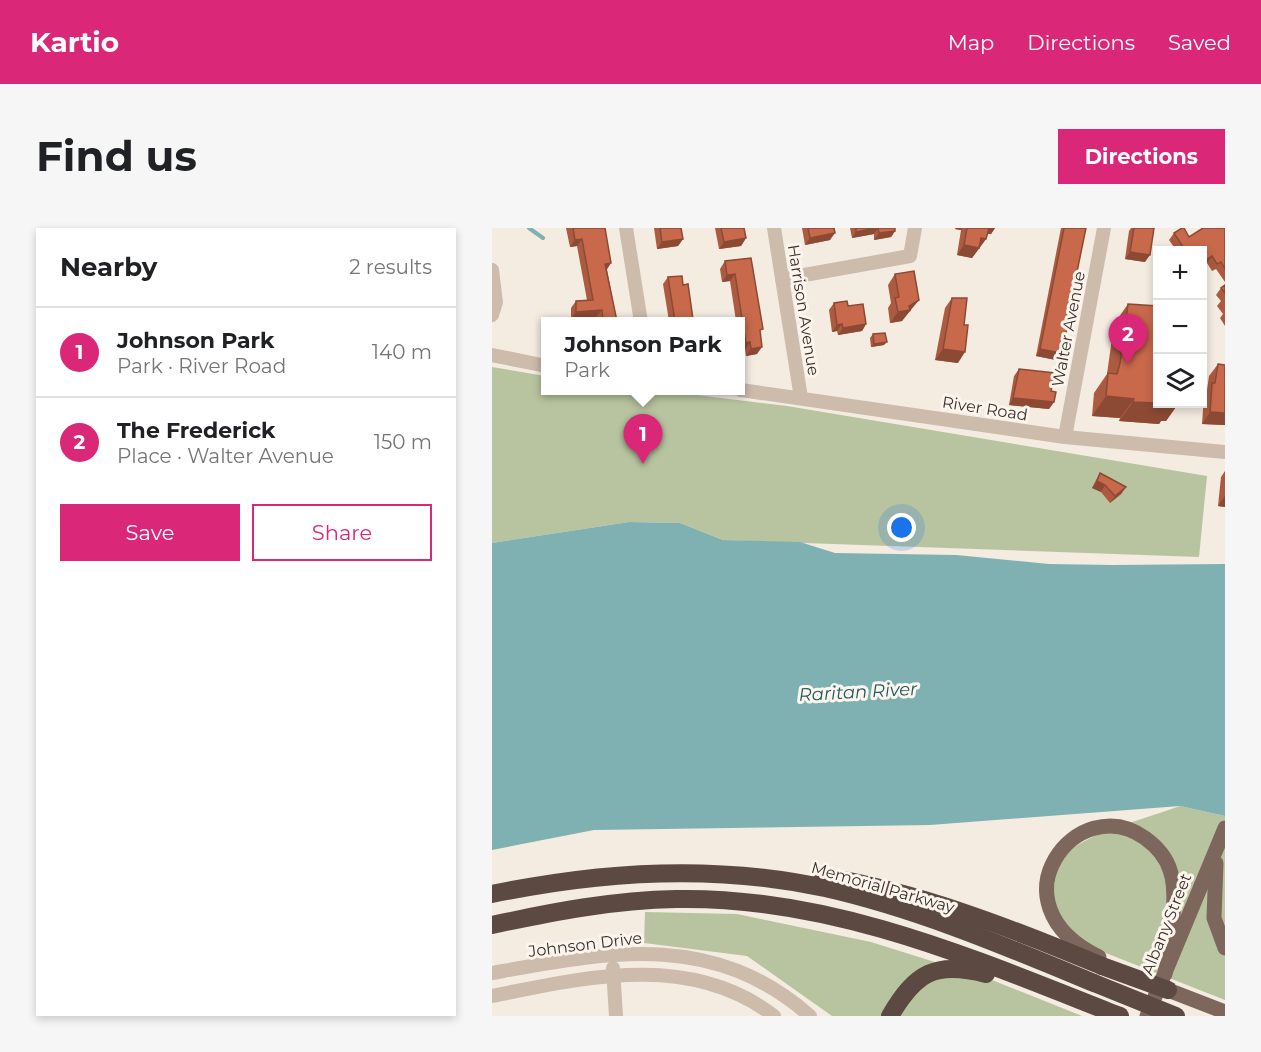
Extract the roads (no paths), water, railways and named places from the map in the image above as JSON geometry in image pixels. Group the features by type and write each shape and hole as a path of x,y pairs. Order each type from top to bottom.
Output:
{"highway":[{"path":"581,879 654,862 729,864 825,877 886,889 998,923 1103,963 1167,982"},
{"name":"Memorial Parkway","path":"492,894 581,879 648,873 694,873 761,878 826,889 959,929 1176,1016"},
{"path":"492,925 582,908 641,901 698,899 769,904 867,924 954,952 1120,1016"},
{"path":"894,1012 915,981 928,973 944,969 968,970 1040,984"}],"main road":[{"path":"1103,963 1060,929 1051,914 1046,887 1050,868 1069,842 1086,832 1118,827 1136,832 1151,843 1163,855 1171,871 1173,890 1167,982 1218,1009"},
{"name":"Albany Street","path":"1147,1016 1167,982 1225,828"},
{"path":"1218,845 1213,908 1215,925 1225,948"}],"street":[{"path":"626,228 640,317"},
{"name":"Harrison Avenue","path":"774,228 801,398"},
{"path":"782,279 910,256 915,228"},
{"name":"Walter Avenue","path":"1065,437 1104,228"},
{"path":"492,273 496,302 492,315"},
{"path":"492,355 541,365"},
{"name":"River Road","path":"745,391 1065,437 1225,452"},
{"name":"Johnson Drive","path":"492,974 612,954 665,953 717,962 765,983 810,1016"},
{"path":"612,954 616,1016"},
{"path":"492,996 613,975 657,975 704,982 742,995 774,1016"}],"water":[{"name":"Raritan River","path":"629,522 680,523 723,540 800,542 835,553 956,555 1049,564 1225,564 1225,816 1180,806 930,825 594,830 492,850 492,543"}],"waterway":[{"path":"529,228 543,238"}],"place":[{"name":"The Frederick","path":"1128,364"},
{"name":"Johnson Park","path":"643,464"}]}
